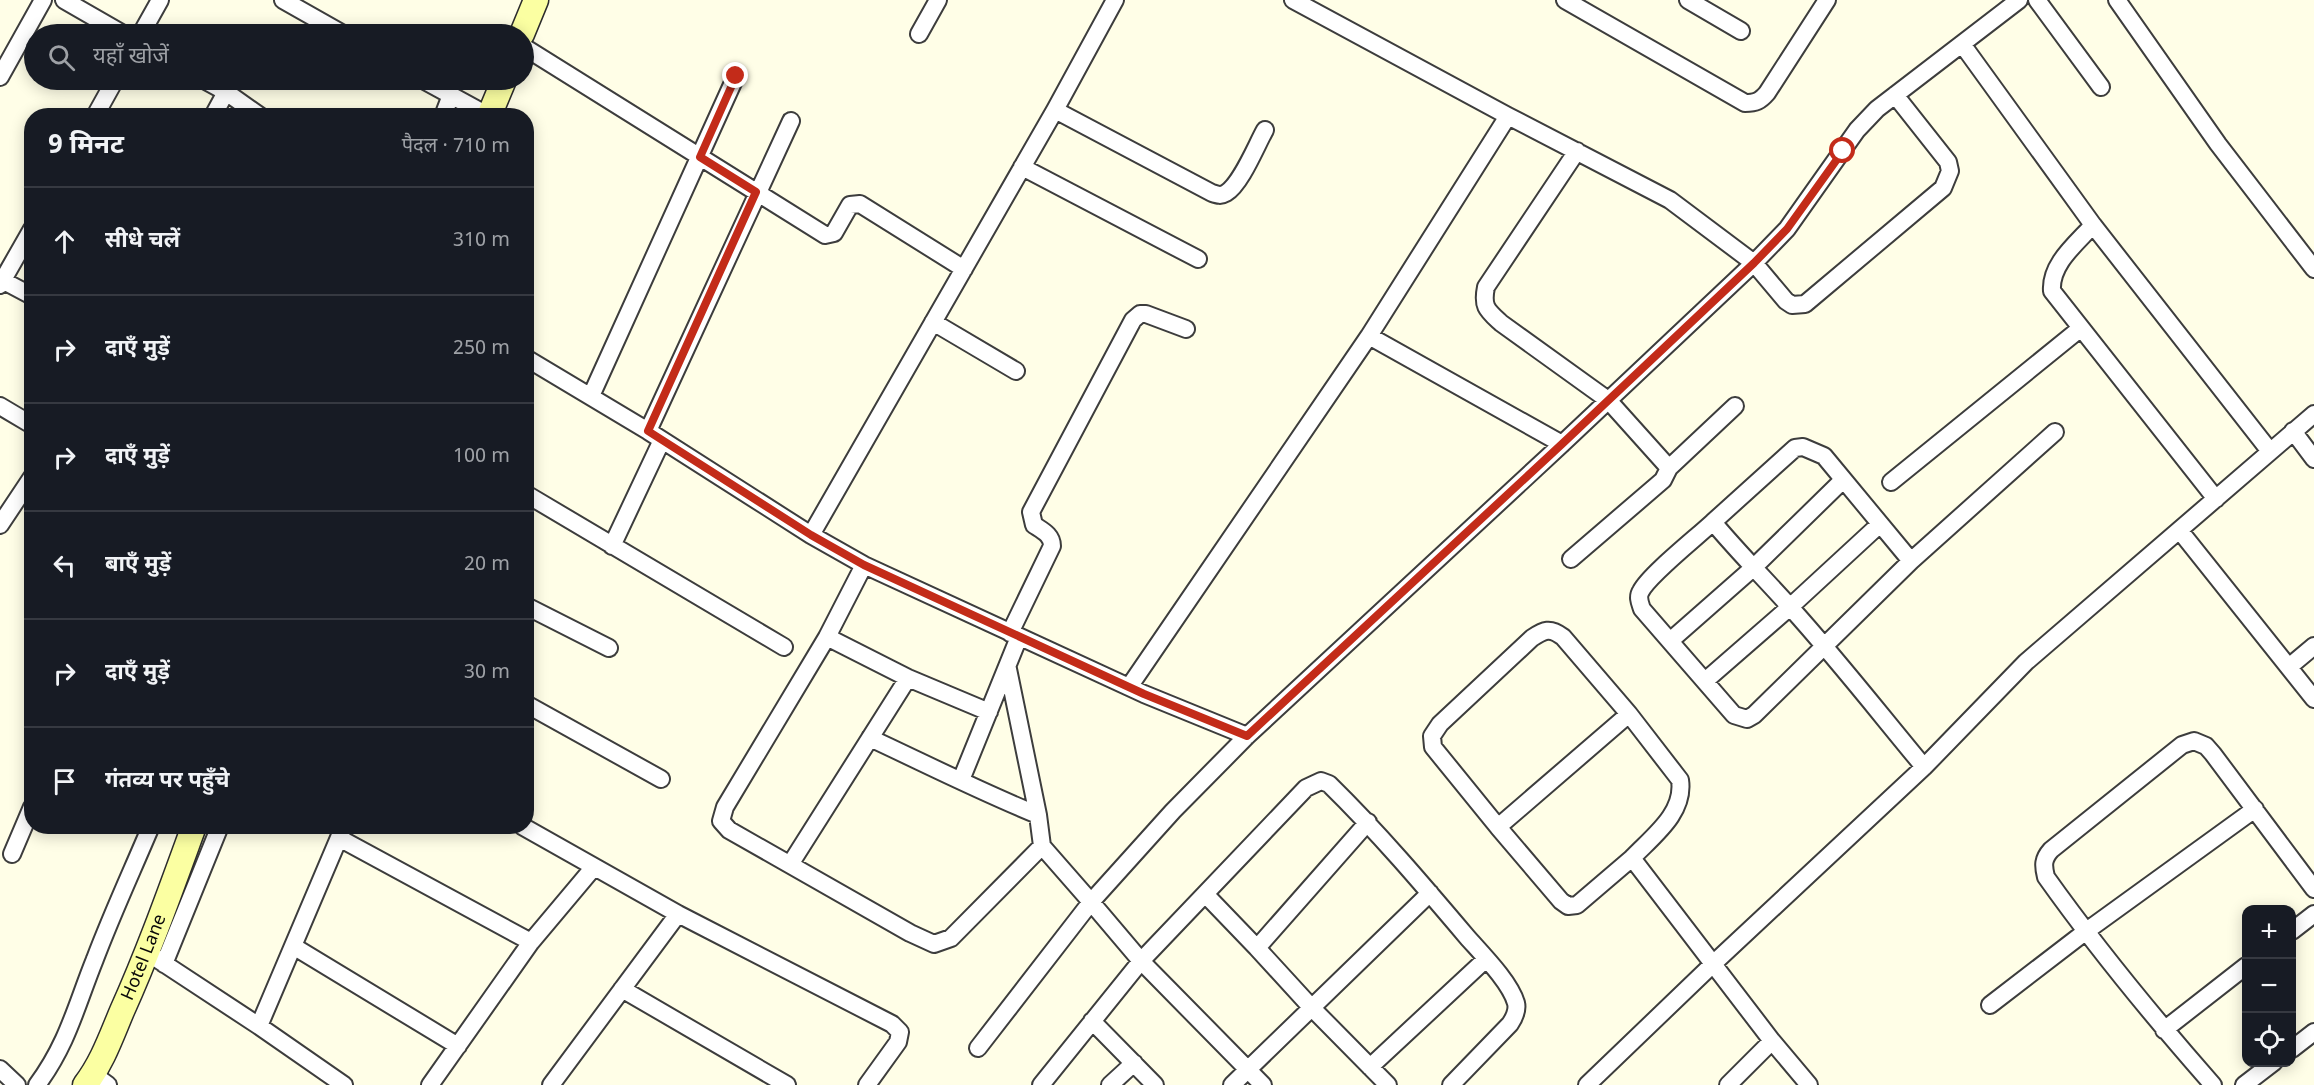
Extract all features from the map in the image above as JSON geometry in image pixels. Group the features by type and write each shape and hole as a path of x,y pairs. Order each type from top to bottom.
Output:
{"street":[{"path":"30,24 43,0"},
{"path":"64,0 106,24"},
{"path":"147,24 160,0"},
{"path":"283,0 325,24"},
{"path":"526,24 536,0"},
{"path":"919,34 938,0"},
{"path":"811,535 1055,110 1115,0"},
{"path":"1293,0 1670,200 1754,263 1785,301 1798,306 1805,304 1943,188 1950,171 1948,162 1895,95"},
{"path":"1565,0 1745,103 1754,103 1761,100 1767,93 1827,0"},
{"path":"1688,0 1741,31"},
{"path":"978,1048 1090,902 1173,811 1247,736 1754,263 1787,229 1857,130 1877,109 2019,0"},
{"path":"2037,0 2100,87"},
{"path":"2117,0 2218,144 2314,269"},
{"path":"0,77 24,34"},
{"path":"1962,44 2093,225 2269,450"},
{"path":"534,53 825,235 834,233 850,205 860,204 964,269"},
{"path":"591,396 736,76"},
{"path":"99,108 109,90"},
{"path":"222,90 249,108"},
{"path":"442,90 474,107 493,90"},
{"path":"217,108 226,92"},
{"path":"1055,110 1220,196 1228,193 1235,184 1265,130"},
{"path":"1129,687 1369,336 1508,116"},
{"path":"612,546 655,435 756,192 790,121"},
{"path":"1576,151 1486,287 1483,298 1486,308 1501,323 1608,400 1669,468"},
{"path":"1022,167 1198,259"},
{"path":"2093,225 2055,269 2051,280 2052,291 2216,499"},
{"path":"24,242 1,281 24,292"},
{"path":"961,780 1008,669 1014,635 1052,546 1052,540 1048,535 1034,525 1031,512 1133,320 1140,314 1146,314 1186,328"},
{"path":"933,322 1016,371"},
{"path":"1891,482 2081,328"},
{"path":"1369,336 1562,444"},
{"path":"534,363 655,435 811,535 864,565 1129,687 1247,736"},
{"path":"0,406 24,420"},
{"path":"1571,559 1663,480 1669,468 1735,406"},
{"path":"1587,1085 1924,767 2026,662 2180,531 2269,450 2314,414"},
{"path":"2293,431 2314,459"},
{"path":"1911,561 1824,456 1803,447 1795,448 1653,577 1640,592 1639,599 1641,609 1734,715 1747,719 1754,715 1911,561 2055,432"},
{"path":"1670,641 1753,568 1843,480"},
{"path":"0,525 24,489"},
{"path":"534,500 784,647"},
{"path":"1713,522 1823,645 1924,767"},
{"path":"1705,681 1880,524"},
{"path":"2180,531 2290,666 2314,699"},
{"path":"864,565 827,638 725,807 722,821 729,830 791,863 910,933 934,944 951,938 1042,846"},
{"path":"534,610 609,648"},
{"path":"1545,630 1554,630 1563,637 1629,714 1680,780 1682,793 1680,802 1671,816 1632,858 1577,906 1568,906 1561,901 1498,827 1433,747 1432,736 1440,724 1532,638 1545,630"},
{"path":"827,638 908,678 989,712"},
{"path":"2290,666 2314,646"},
{"path":"1008,669 1038,815 1042,846 1141,961 1263,1085"},
{"path":"791,863 908,678"},
{"path":"534,708 660,779"},
{"path":"1498,827 1629,714"},
{"path":"870,738 990,795 1038,815"},
{"path":"2213,1085 2164,1030 2085,932 2046,877 2043,867 2045,857 2182,745 2194,741 2205,746 2314,889"},
{"path":"1041,1085 1141,961 1312,784 1321,781 1329,784 1368,822 1486,959 1511,992 1517,1005 1516,1015 1510,1024 1451,1085"},
{"path":"1990,1005 2085,932 2255,809"},
{"path":"1257,948 1368,822"},
{"path":"12,854 24,826"},
{"path":"534,833 678,914 892,1024 900,1032 898,1042 867,1085"},
{"path":"37,1085 57,1057 73,1021 94,961 148,834"},
{"name":"Hotel Lane","path":"95,1081 156,958 192,834"},
{"path":"215,834 156,958 344,1085"},
{"path":"259,1026 340,834"},
{"path":"344,834 531,942"},
{"path":"1632,858 1772,1041 1809,1085"},
{"path":"430,1085 531,942 594,867"},
{"path":"1232,1085 1430,893"},
{"path":"1206,895 1388,1085"},
{"path":"551,1085 678,914"},
{"path":"2296,928 2314,914"},
{"path":"292,946 458,1046"},
{"path":"1370,1066 1486,959"},
{"path":"2164,1030 2242,970"},
{"path":"622,989 787,1085"},
{"path":"1092,1021 1155,1085"},
{"path":"2296,1046 2314,1032"},
{"path":"1728,1085 1772,1041"},
{"path":"1110,1085 1134,1063"},
{"path":"2244,1085 2267,1067"},
{"path":"0,1069 17,1085"}],"route":[{"path":"736,76 700,157 756,192 648,431 811,535 864,565 1144,694 1247,736 1754,263 1787,229 1843,151"}]}
